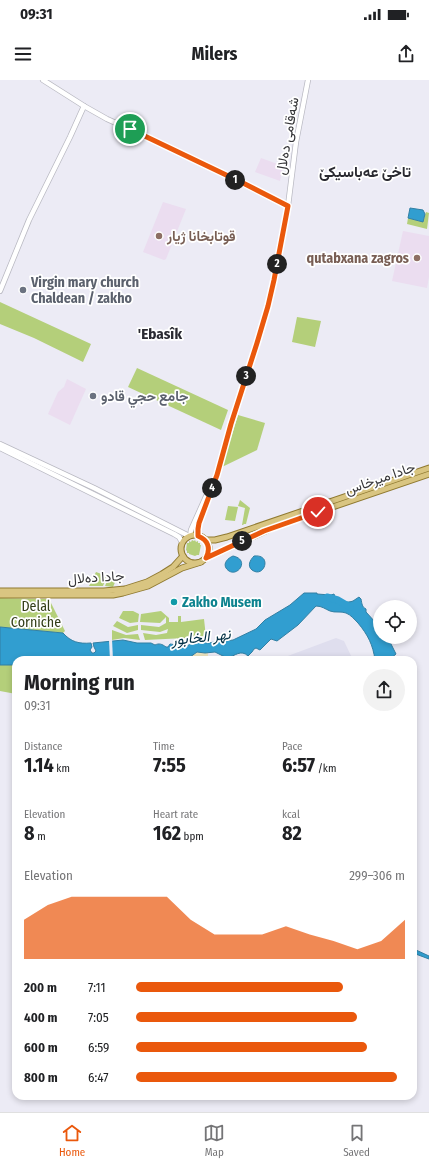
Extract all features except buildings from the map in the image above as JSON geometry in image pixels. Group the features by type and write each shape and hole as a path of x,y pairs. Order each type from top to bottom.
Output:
{"main road":[{"path":"43,80 107,119 245,184 288,206"},
{"name":"شەقامی دەلال","path":"217,475 231,424 268,306 274,280 288,206 296,142 308,80"},
{"path":"0,291 30,220 84,106"},
{"path":"0,444 94,488 190,536 198,536 205,540 208,544 209,548 206,558 201,562 192,563 186,560 182,556 182,542 179,537 0,448"},
{"path":"205,540 215,540 227,537 429,468"},
{"name":"جادا ميرخاس","path":"206,558 274,527 429,474"},
{"path":"198,536 199,523 217,475"},
{"path":"182,542 190,536 194,523 217,475"},
{"name":"جادا دەلال","path":"0,591 82,591 125,589 146,582 162,574 173,567 182,556"},
{"name":"جادا دەلال","path":"0,595 113,595 148,586 182,568 201,562"}],"shaded area":[{"path":"261,158 283,166 280,181 255,172"},
{"path":"163,202 186,209 166,259 164,260 143,252"},
{"path":"403,231 429,236 429,277 427,288 392,281"},
{"path":"67,379 86,389 70,425 48,414 58,392 64,387"},
{"path":"336,638 344,641 351,656 288,656"}],"green space":[{"path":"426,212 429,213 427,229 407,224 408,218 423,222"},
{"path":"0,302 91,344 83,362 34,338 0,324"},
{"path":"297,317 321,321 315,347 292,342"},
{"path":"137,368 228,410 221,430 128,387"},
{"path":"238,415 265,423 257,450 222,467"},
{"path":"240,500 250,508 246,524 243,525 245,508 238,506"},
{"path":"228,506 238,507 235,521 225,520"},
{"path":"192,540 195,540 196,542 198,541 201,545 199,555 195,556 187,553 187,543 189,543 189,541 191,542"},
{"path":"96,572 107,576 103,586 89,586"},
{"path":"109,577 116,580 113,587 105,586"},
{"name":"Delal Corniche","path":"0,598 49,599 65,631 63,633 0,627"},
{"path":"123,611 133,611 139,614 138,622 130,623 119,618"},
{"path":"161,611 169,618 169,622 178,622 178,616 181,616 181,622 204,619 206,637 145,640 143,633 156,635 167,633 168,629 160,632 141,630 141,625 159,627 166,623 166,617 160,623 140,622 141,614"},
{"path":"117,621 128,627 138,625 138,630 127,633 113,626"},
{"path":"112,630 126,635 138,634 140,640 124,638 112,640"},
{"name":"Delal Corniche","path":"0,665 12,665 12,693 0,691"}],"sand":[{"path":"197,652 208,653 208,656 192,656"}],"water":[{"path":"410,208 423,210 425,214 423,222 408,218"},
{"path":"233,556 239,558 242,565 237,571 234,572 230,571 225,566 228,559"},
{"path":"254,556 260,556 265,562 265,566 260,571 256,572 250,568 250,561"},
{"name":"نهر الخابور","path":"304,593 334,594 336,599 344,602 353,601 359,597 366,609 366,612 373,620 373,644 391,644 396,654 394,656 374,656 371,645 362,627 352,617 346,613 332,612 316,606 298,625 277,641 271,639 260,650 256,648 254,649 248,656 243,653 232,656 223,656 215,652 197,652 192,656 12,656 12,665 0,665 0,627 63,633 76,642 91,643 92,647 90,650 94,653 96,651 93,643 123,640 137,643 151,643 155,645 160,644 166,647 170,644 184,647 189,645 191,642 196,641 207,643 233,640 256,629 265,620 290,605"},
{"path":"417,950 429,956 429,959 417,954"}],"pier":[{"path":"112,639 113,656 110,656 109,640"}],"waterway":[{"name":"نهر الخابور","path":"327,597 338,600 350,607"}],"place":[{"name":"قوتابخانا ژيار","path":"159,236"},
{"name":"qutabxana zagros","path":"417,258"},
{"name":"Virgin mary church Chaldean / zakho","path":"23,290"},
{"name":"جامع حجي قادو","path":"93,396"},
{"name":"Zakho Musem","path":"174,602"}],"district":[{"name":"تاخێ عه‌باسيكێ","path":"365,172"},
{"name":"'Ebasîk","path":"160,334"}],"route":[{"path":"130,129 288,206 268,306 231,424 217,475 198,526 198,536 202,537 209,546 206,558 254,535 318,512"}]}
